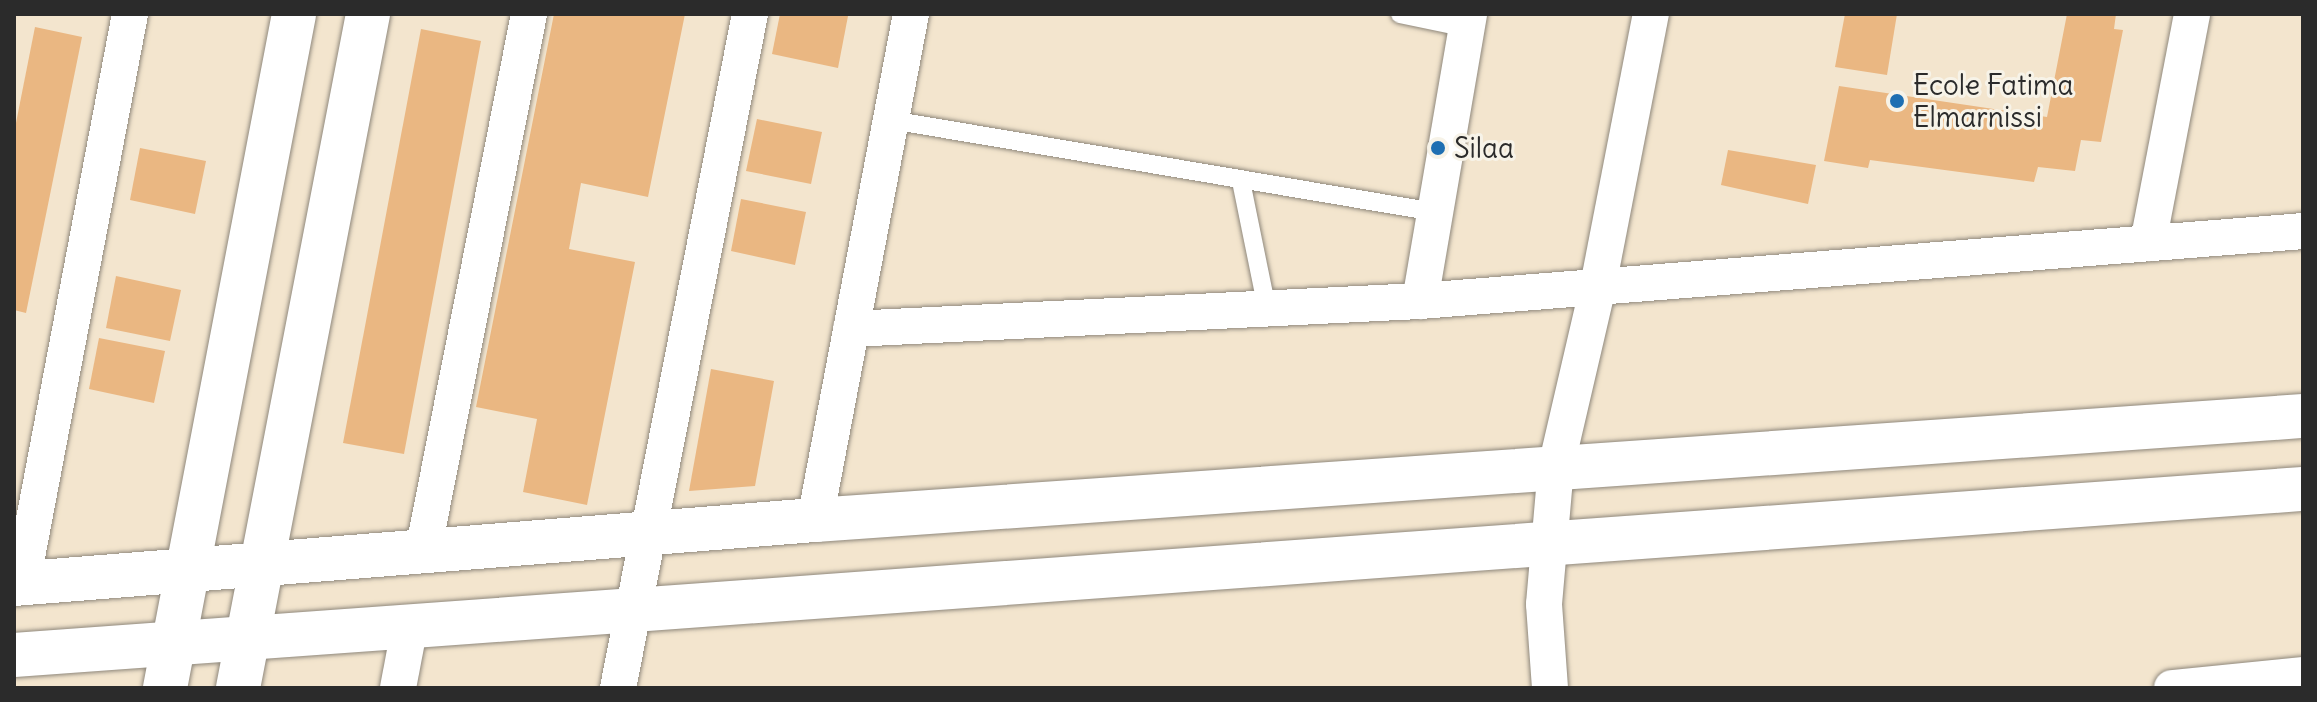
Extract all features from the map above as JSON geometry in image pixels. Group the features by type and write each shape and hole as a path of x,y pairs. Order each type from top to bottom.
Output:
{"street":[{"path":"130,14 18,583 815,520 2303,416"},
{"path":"165,688 294,14"},
{"path":"238,688 368,14"},
{"path":"423,552 529,14"},
{"path":"618,688 750,14"},
{"path":"815,520 911,14"},
{"path":"1550,688 1546,543 1556,467 1598,286 1651,14"},
{"path":"2148,243 2192,14"},
{"path":"1420,301 1468,21"},
{"path":"851,329 1420,301 2303,231"},
{"path":"14,655 248,635 632,612 2303,489"},
{"path":"398,688 410,625"},
{"path":"2175,688 2303,675"}],"lane":[{"path":"1400,14 1468,21"},
{"path":"891,120 1435,212"},
{"path":"1241,181 1267,309"}],"building":[{"path":"554,14 685,14 648,197 581,183 569,249 635,262 587,505 523,492 537,419 476,407"},
{"path":"780,14 848,16 838,68 772,54"},
{"path":"1845,14 1897,14 1887,75 1835,67"},
{"path":"2067,14 2116,14 2114,29 2123,30 2101,142 2081,140 2075,171 2038,167 2034,182 1870,160 1868,168 1824,161 1839,86 2047,117"},
{"path":"35,27 82,37 26,313 14,310 14,133"},
{"path":"421,29 481,41 404,454 343,443"},
{"path":"757,119 822,132 811,184 746,171"},
{"path":"140,148 206,161 195,214 130,200"},
{"path":"1728,150 1816,165 1808,204 1721,185"},
{"path":"741,199 806,212 795,265 731,251"},
{"path":"116,276 181,290 170,341 106,328"},
{"path":"99,338 165,351 154,403 89,389"},
{"path":"711,369 774,381 755,486 689,491"}],"place":[{"name":"Ecole Fatima Elmarnissi","path":"1897,101"},
{"name":"Silaa","path":"1438,148"}]}
